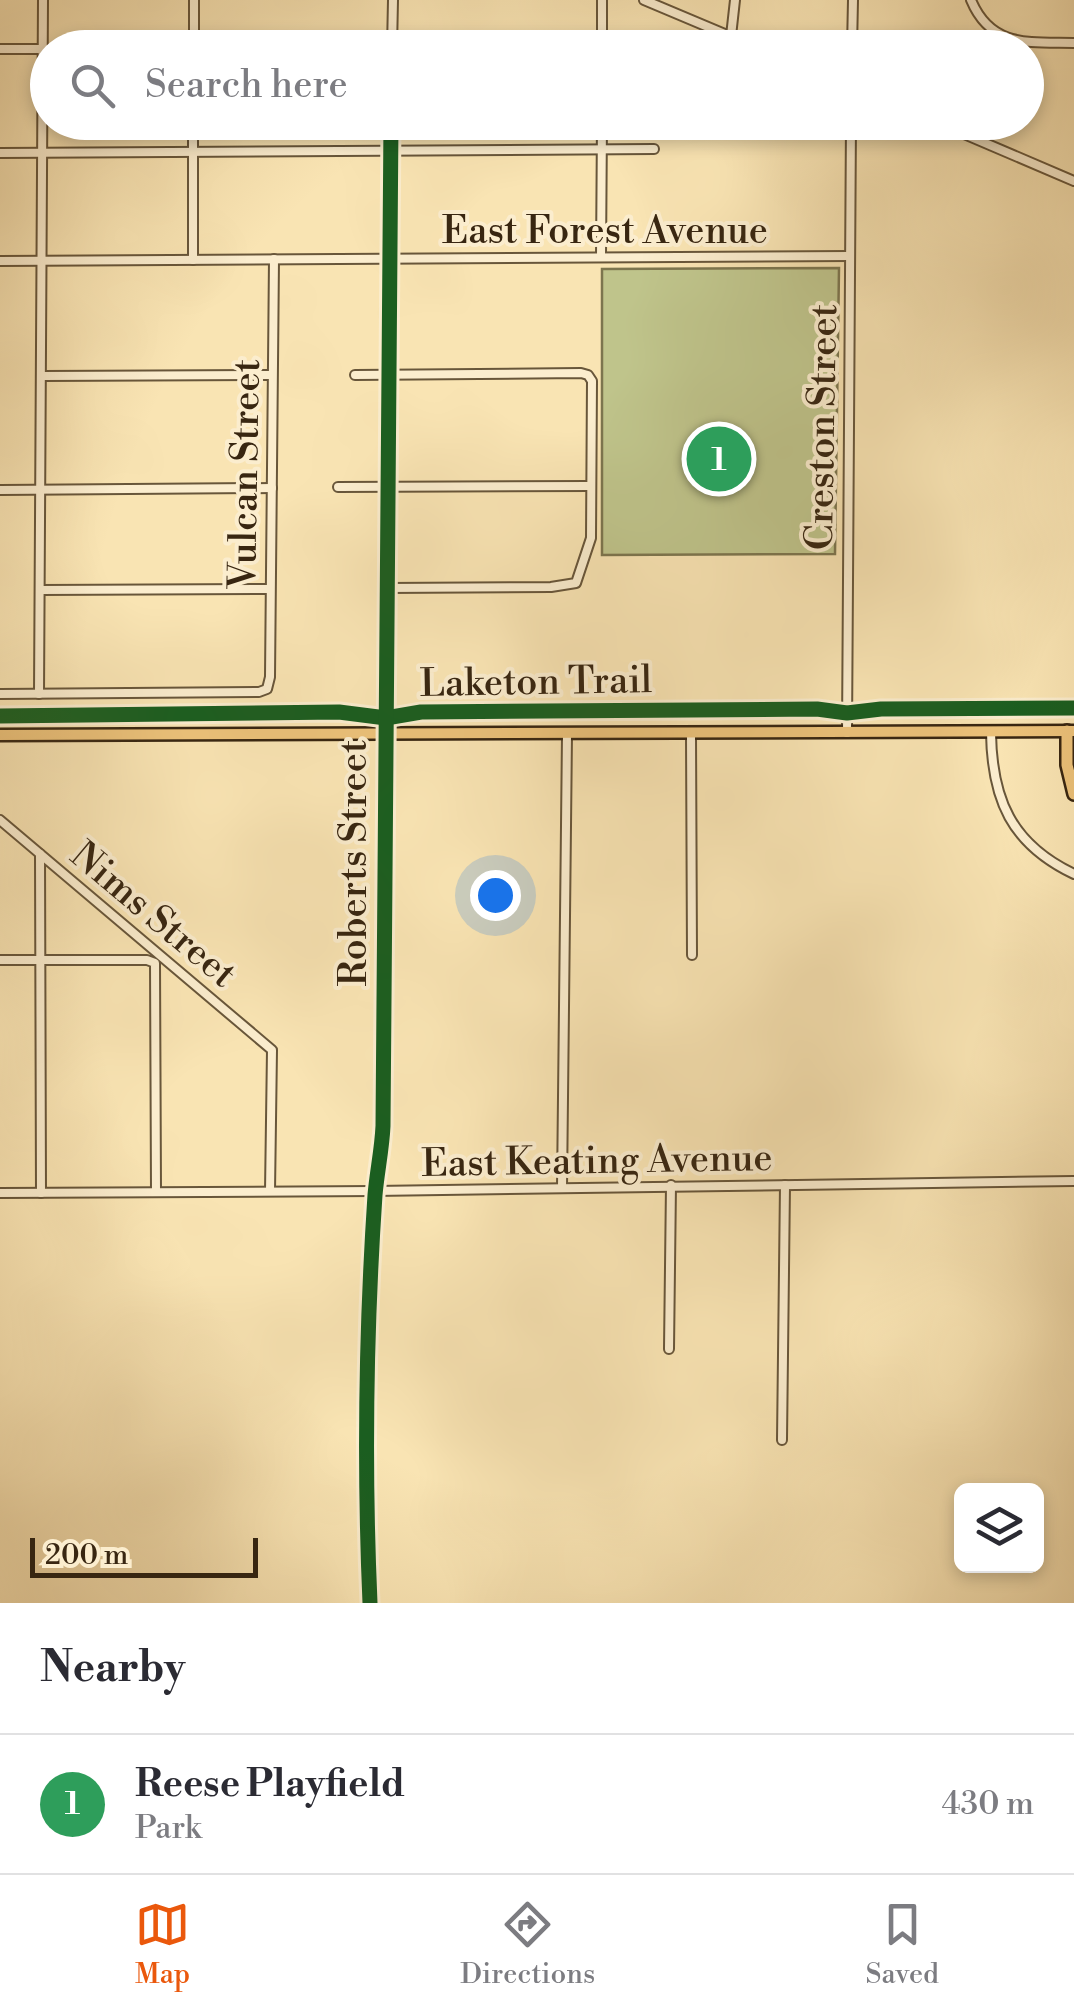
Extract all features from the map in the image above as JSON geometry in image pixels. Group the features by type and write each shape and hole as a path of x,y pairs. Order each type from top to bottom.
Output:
{"highway":[{"path":"1070,731 1074,776"},
{"path":"1070,731 1067,766 1074,794"}],"main road":[{"path":"0,735 1070,731"}],"street":[{"path":"43,0 44,30"},
{"path":"194,0 194,30"},
{"path":"392,30 393,0"},
{"path":"602,0 602,30"},
{"path":"644,0 716,30"},
{"path":"732,30 735,0"},
{"path":"852,30 853,0"},
{"path":"971,0 982,22 993,30"},
{"path":"1044,42 1074,43"},
{"path":"0,49 30,49"},
{"path":"0,694 40,694 42,140"},
{"path":"193,140 193,260"},
{"name":"Roberts Street","path":"370,1603 368,1416 376,1191 383,1126 391,140"},
{"path":"600,257 601,140"},
{"name":"Creston Street","path":"847,733 851,140"},
{"path":"978,140 1074,181"},
{"path":"0,154 654,149"},
{"name":"East Forest Avenue","path":"0,261 850,256"},
{"name":"Vulcan Street","path":"40,694 258,692 267,688 274,259"},
{"path":"355,376 582,373 590,378 591,538 578,580 569,587 387,588"},
{"path":"42,376 272,375"},
{"path":"338,487 591,486"},
{"path":"0,490 272,488"},
{"path":"40,590 270,589"},
{"path":"991,733 995,785 1010,819 1045,858 1074,874"},
{"path":"562,1188 567,735"},
{"path":"692,735 692,955"},
{"name":"Nims Street","path":"0,820 272,1050 270,1191"},
{"path":"40,854 41,1193"},
{"path":"0,960 155,963 156,1192"},
{"name":"East Keating Avenue","path":"0,1193 1074,1180"},
{"path":"782,1440 784,1185"},
{"path":"669,1349 671,1186"}],"green space":[{"path":"839,268 835,554 602,555 602,269"}],"cycle path":[{"path":"370,1603 368,1348 375,1195 383,1126 391,140"},
{"name":"Laketon Trail","path":"0,716 339,712 386,718 421,712 817,709 847,713 881,709 1074,708"}],"place":[{"name":"Reese Playfield","path":"719,459"}]}
